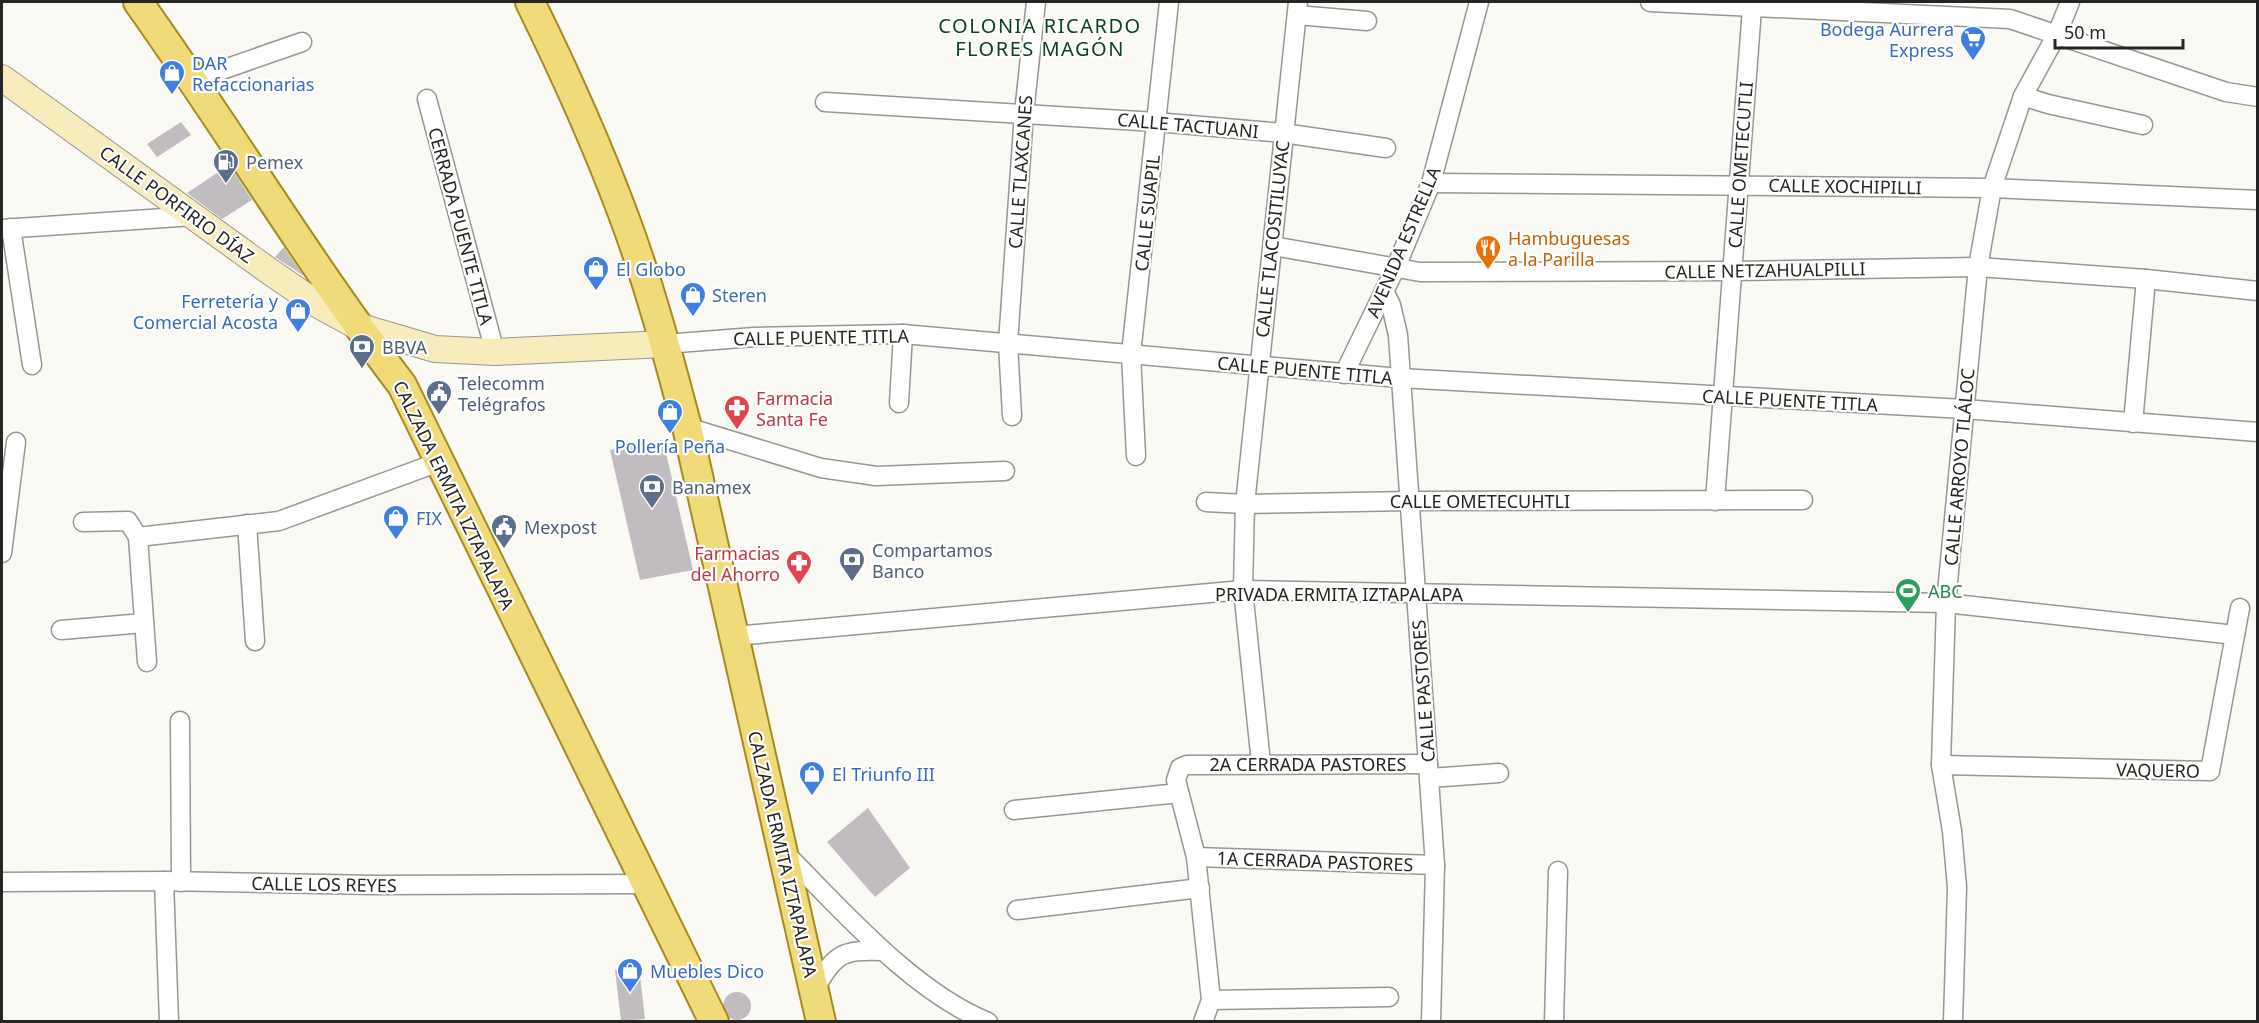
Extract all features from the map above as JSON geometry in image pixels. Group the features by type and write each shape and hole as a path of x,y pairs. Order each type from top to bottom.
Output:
{"main road":[{"name":"CALZADA ERMITA IZTAPALAPA","path":"138,2 193,80 357,326 402,385 714,1022"},
{"name":"CALZADA ERMITA IZTAPALAPA","path":"530,2 561,64 623,214 665,344 687,427 821,1022"}],"street":[{"name":"CALLE TLAXCANES","path":"1008,343 1024,113 1036,2"},
{"name":"CALLE SUAPIL","path":"1136,456 1131,354 1169,2"},
{"name":"AVENIDA ESTRELLA","path":"1344,374 1396,267 1431,183 1479,2"},
{"path":"1650,2 2010,19 2226,92 2258,97"},
{"name":"CALLE ARROYO TLÁLOC","path":"1953,1022 1956,887 1952,831 1941,765 1946,603 1978,267 1992,188 2022,96 2057,34 2070,2"},
{"path":"1298,8 1367,21"},
{"name":"CALLE TLACOSITILUYAC","path":"1261,763 1243,590 1245,504 1298,8"},
{"name":"CALLE OMETECUTLI","path":"1715,501 1752,8"},
{"path":"193,80 302,42"},
{"name":"CALLE PORFIRIO DÍAZ","path":"2,78 317,304 357,326"},
{"path":"2022,96 2143,125"},
{"name":"CERRADA PUENTE TITLA","path":"427,99 495,352"},
{"name":"CALLE TACTUANI","path":"825,102 1156,122 1283,133 1386,148"},
{"name":"CALLE XOCHIPILLI","path":"1431,183 1992,188 2258,200"},
{"path":"32,365 6,229 194,216"},
{"name":"CALLE NETZAHUALPILLI","path":"1273,246 1420,272 1733,271 1978,267 2146,279 2258,291"},
{"path":"2133,423 2146,279"},
{"name":"CALLE PASTORES","path":"1384,291 1398,335 1429,771 1435,865 1431,1022"},
{"name":"CALLE PUENTE TITLA","path":"357,326 435,349 495,352 665,344 754,337 903,334 1344,374 1965,409 2258,432"},
{"path":"899,403 903,334"},
{"path":"1008,343 1012,416"},
{"path":"687,427 821,468 876,476 1005,471"},
{"path":"2,553 16,442"},
{"path":"138,537 279,520 439,462"},
{"name":"CALLE OMETECUHTLI","path":"1206,502 1245,504 1411,501 1803,500"},
{"path":"83,522 128,521 138,537 147,662"},
{"path":"247,524 255,641"},
{"name":"PRIVADA ERMITA IZTAPALAPA","path":"735,636 1243,590 1946,603 2235,635"},
{"name":"VAQUERO","path":"1941,765 2210,771 2240,608"},
{"path":"61,630 144,622"},
{"path":"169,1022 180,721"},
{"name":"2A CERRADA PASTORES","path":"1179,793 1176,780 1180,768 1187,765 1261,763 1499,773"},
{"path":"1014,810 1179,793 1196,857 1200,888 1211,1000 1203,1022"},
{"path":"783,851 883,951 913,976 969,1014 988,1022"},
{"name":"1A CERRADA PASTORES","path":"1196,857 1435,865"},
{"path":"1554,1022 1558,871"},
{"name":"CALLE LOS REYES","path":"2,882 173,881 376,885 647,884"},
{"path":"1017,910 1200,888"},
{"path":"814,990 829,965 838,957 848,952 861,950 883,951"},
{"path":"1211,1000 1389,998"}],"building":[{"path":"181,122 191,135 157,157 147,144"},
{"name":"Pemex","path":"229,165 252,200 222,219 187,193"},
{"path":"284,247 287,252 304,276 275,257"},
{"name":"Banamex","path":"663,440 693,570 640,580 610,450"},
{"path":"868,808 910,868 875,897 827,842"},
{"name":"Muebles Dico","path":"639,967 645,1019 621,1021 615,970"},
{"path":"737,992 747,996 751,1006 747,1016 737,1020 727,1016 723,1006 727,996"}],"place":[{"name":"Bodega Aurrera Express","path":"1973,62"},
{"name":"DAR Refaccionarias","path":"172,96"},
{"name":"Pemex","path":"226,185"},
{"name":"Hambuguesas a la Parilla","path":"1488,271"},
{"name":"El Globo","path":"596,292"},
{"name":"Steren","path":"693,318"},
{"name":"Ferretería y Comercial Acosta","path":"298,334"},
{"name":"BBVA","path":"362,370"},
{"name":"Telecomm Telégrafos","path":"439,416"},
{"name":"Farmacia Santa Fe","path":"737,431"},
{"name":"Pollería Peña","path":"670,435"},
{"name":"Banamex","path":"652,510"},
{"name":"FIX","path":"396,541"},
{"name":"Mexpost","path":"504,550"},
{"name":"Compartamos Banco","path":"852,583"},
{"name":"Farmacias del Ahorro","path":"799,586"},
{"name":"ABC","path":"1908,614"},
{"name":"El Triunfo III","path":"812,797"},
{"name":"Muebles Dico","path":"630,994"}],"district":[{"name":"COLONIA RICARDO FLORES MAGÓN","path":"1040,36"}]}
